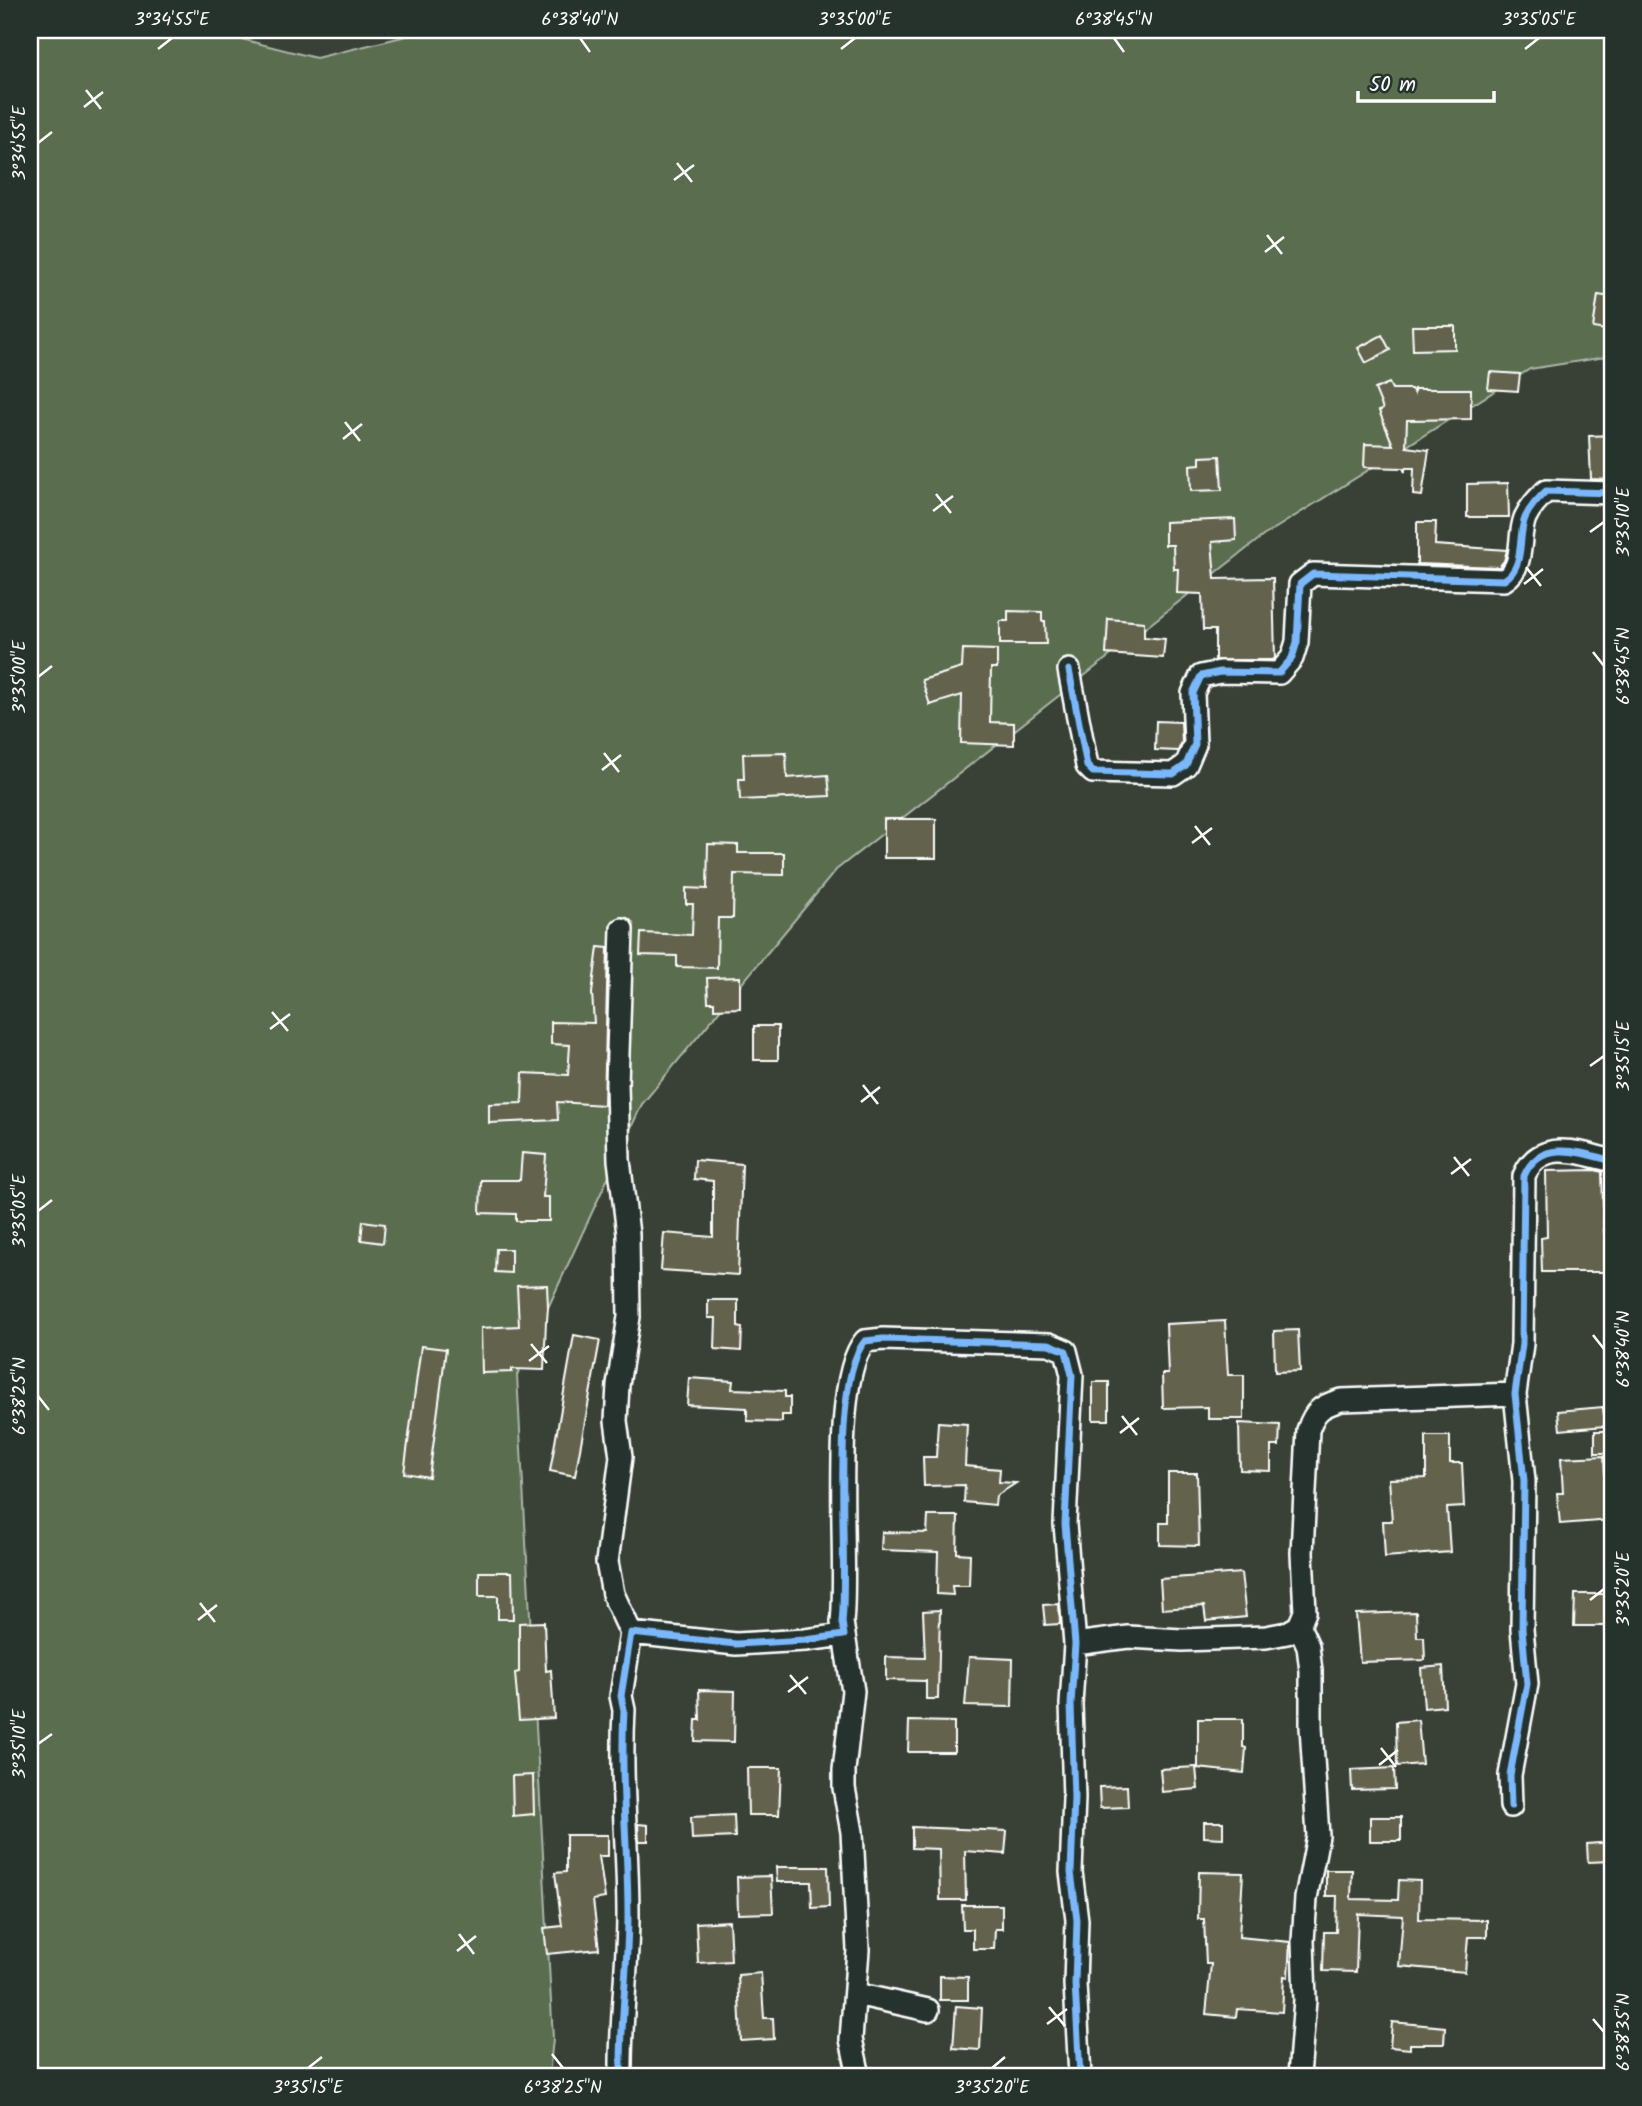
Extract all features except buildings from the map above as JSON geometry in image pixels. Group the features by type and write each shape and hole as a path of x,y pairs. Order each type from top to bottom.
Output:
{"street":[{"path":"1069,670 1087,766 1093,772 1173,774 1186,765 1195,744 1193,694 1201,676 1220,672 1279,673 1292,658 1297,642 1300,584 1313,574 1504,580 1517,566 1524,521 1531,507 1546,491 1612,493"},
{"path":"621,2076 628,1912 622,1776 624,1710 621,1696 631,1633 614,1594 607,1562 621,1457 616,1421 618,1385 629,1317 628,1234 619,1160 617,1084 622,929"},
{"path":"1511,1806 1510,1775 1527,1684 1522,1629 1524,1481 1515,1394 1522,1344 1524,1176 1529,1164 1541,1156 1556,1152 1577,1150 1612,1161"},
{"path":"859,2076 852,2039 852,2007 856,1994 858,1950 855,1884 852,1832 844,1788 853,1691 842,1622 843,1459 848,1385 856,1351 865,1341 883,1339 1049,1343 1066,1351 1072,1376 1065,1524 1074,1644 1071,1704 1074,1798 1071,1871 1077,1920 1075,1984 1080,2076"},
{"path":"1074,1644 1128,1637 1182,1640 1266,1637 1287,1633 1299,1626 1305,1612 1301,1553 1308,1430 1312,1417 1323,1405 1342,1400 1515,1394"},
{"path":"1299,1626 1308,1646 1311,1671 1311,1727 1318,1836 1306,1898 1303,1941 1305,2000 1299,2076"},
{"path":"631,1633 736,1644 844,1635"},
{"path":"856,1994 928,2010"}],"green space":[{"path":"30,30 206,30 316,58 431,30 1612,30 1612,356 1530,369 1263,536 836,870 642,1104 517,1375 553,2039 549,2076 30,2076"}],"cycle path":[{"path":"1069,670 1087,766 1093,772 1173,774 1186,765 1195,744 1193,693 1201,676 1220,672 1279,673 1292,658 1297,642 1300,584 1313,574 1504,580 1511,574 1518,560 1525,518 1546,491 1612,493"},
{"path":"1511,1806 1510,1775 1527,1684 1522,1629 1524,1481 1515,1394 1522,1344 1524,1176 1531,1164 1540,1156 1551,1152 1575,1152 1612,1161"},
{"path":"621,2076 628,1915 624,1710 621,1696 631,1633 736,1644 844,1635 843,1474 847,1394 854,1362 865,1341 883,1339 1049,1344 1066,1351 1072,1375 1065,1524 1075,1644 1071,1704 1074,1798 1071,1872 1077,1920 1075,1984 1080,2076"}]}
